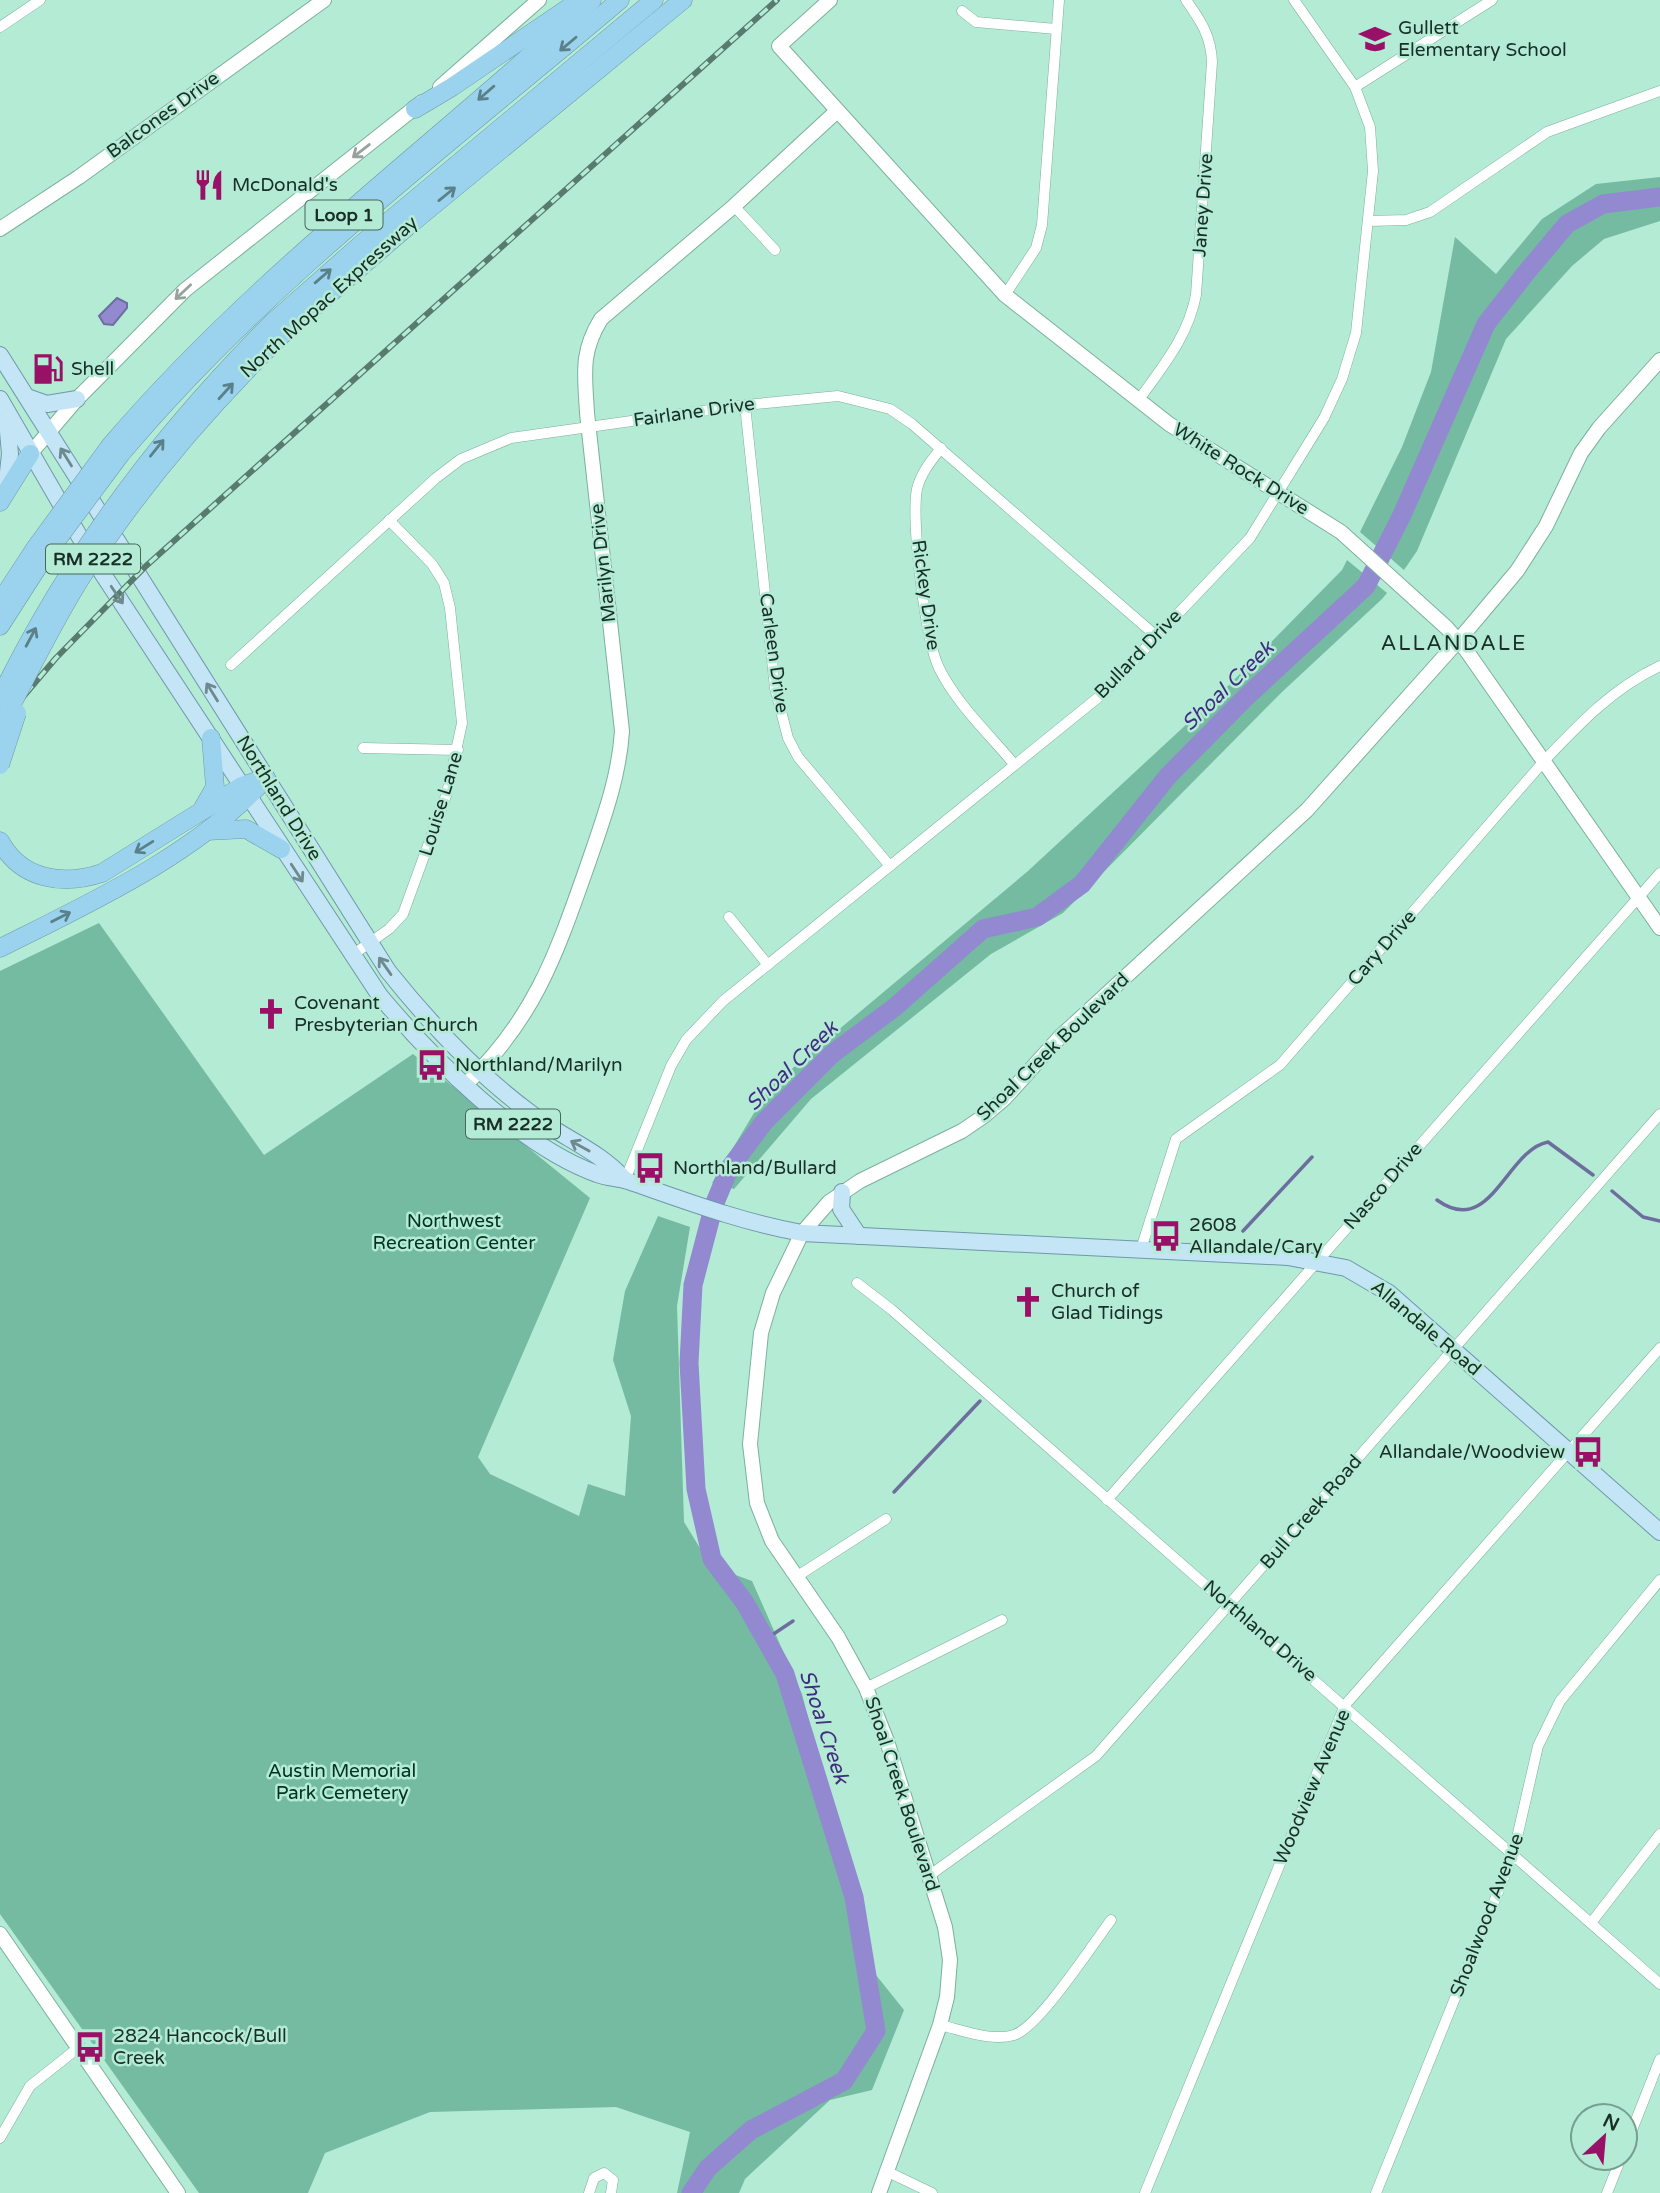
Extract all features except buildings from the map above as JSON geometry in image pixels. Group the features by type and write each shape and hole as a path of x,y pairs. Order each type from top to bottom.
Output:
{"highway":[{"path":"415,109 580,0"},
{"name":"Loop 1","path":"0,602 115,450 209,338 279,271 592,0"},
{"path":"115,450 265,300 620,0"},
{"path":"0,698 40,618 119,498 193,405 278,328 359,246 654,0"},
{"name":"North Mopac Expressway","path":"0,727 78,583 134,502 278,328 416,219 683,0"},
{"path":"3,497 30,454"},
{"path":"0,626 40,552"},
{"path":"0,765 32,666"},
{"path":"201,810 215,788 211,738"},
{"path":"0,841 16,862 44,877 65,881 102,873 201,810 246,791 266,778"},
{"path":"0,948 95,900 203,832 246,791"},
{"path":"203,832 246,829 281,849"}],"main road":[{"name":"Northland Drive","path":"0,355 50,430 370,944 426,1019 479,1071 548,1126 609,1161 625,1180"},
{"path":"27,397 47,404 77,399"},
{"path":"3,405 10,451 3,497"},
{"name":"Northland Drive","path":"3,405 89,553 351,956 406,1027 465,1084 538,1142 597,1175 625,1180 745,1221 802,1233"},
{"path":"842,1192 841,1209 859,1236"},
{"name":"Allandale Road","path":"802,1233 1317,1260 1346,1268 1389,1293 1660,1532"}],"street":[{"path":"0,27 40,0"},
{"name":"Balcones Drive","path":"0,229 79,177 324,0"},
{"path":"30,454 77,399 149,325 213,266 415,109 539,0"},
{"name":"White Rock Drive","path":"830,0 779,46 837,111 1005,295 1169,424 1280,491 1341,532 1458,641 1660,928"},
{"path":"1005,295 1036,248 1042,225 1059,0"},
{"name":"Janey Drive","path":"1138,401 1192,320 1196,295 1212,62 1211,41 1186,0"},
{"name":"Bullard Drive","path":"625,1180 671,1066 686,1040 723,1000 1100,696 1155,635 1250,538 1324,418 1342,379 1356,333 1373,171 1370,127 1355,87 1294,0"},
{"path":"1355,87 1492,0"},
{"path":"962,11 976,22 1056,29"},
{"path":"1369,221 1406,220 1430,212 1547,132 1660,91"},
{"name":"Marilyn Drive","path":"465,1084 515,1028 539,992 556,953 612,794 620,761 621,731 588,427 584,362 589,339 601,319 734,206 837,111"},
{"path":"734,206 775,250"},
{"name":"Shoal Creek Boulevard","path":"879,2193 940,2025 947,1997 950,1960 945,1927 930,1874 866,1688 838,1637 772,1541 757,1503 750,1444 761,1333 773,1293 802,1233 842,1192 962,1131 1004,1099 1060,1038 1307,810 1458,641 1533,549 1564,484 1599,428 1660,360"},
{"name":"Fairlane Drive","path":"231,666 436,478 485,447 511,438 744,405 838,396 890,409 941,448 1155,635"},
{"name":"Carleen Drive","path":"744,405 775,688 788,738 798,757 890,866"},
{"name":"Rickey Drive","path":"941,448 923,471 914,507 930,645 939,668 953,690 1014,764"},
{"name":"Louise Lane","path":"351,956 389,929 407,904 447,793 458,750 461,697 450,608 444,583 432,564 389,520"},
{"name":"Cary Drive","path":"1141,1249 1176,1139 1280,1065 1544,761 1586,717 1615,692 1660,666"},
{"path":"363,748 458,750"},
{"name":"Nasco Drive","path":"1107,1500 1660,873"},
{"path":"729,917 768,964"},
{"name":"Bull Creek Road","path":"930,1874 1096,1756 1660,1114"},
{"name":"Northland Drive","path":"857,1283 892,1310 1107,1500 1230,1604 1660,1984"},
{"name":"Woodview Avenue","path":"1146,2193 1345,1705 1660,1348"},
{"path":"796,1577 886,1519"},
{"name":"Shoalwood Avenue","path":"1376,2193 1513,1855 1538,1746 1549,1720 1560,1701 1660,1580"},
{"path":"866,1688 1002,1620"},
{"path":"1591,1923 1660,1834"},
{"path":"940,2025 994,2036 1015,2035 1036,2019 1111,1920"},
{"path":"0,1934 178,2193"},
{"path":"0,2138 30,2086 78,2048"},
{"path":"1639,2112 1660,2059"},
{"path":"886,2171 932,2193"},
{"path":"1607,2193 1615,2172"},
{"path":"589,2193 594,2178 604,2173 614,2180 611,2193"}],"green space":[{"path":"1660,177 1660,221 1604,239 1572,266 1506,339 1417,551 1404,570 1360,532 1402,447 1431,372 1455,237 1496,274 1542,219 1596,184"},
{"path":"1347,560 1387,593 1282,692 1063,913 991,954 811,1099 734,1189 712,1183 769,1088 1028,871 1230,684 1342,570"},
{"name":"Austin Memorial Park Cemetery","path":"99,923 264,1155 413,1054 590,1198 478,1457 490,1474 579,1516 588,1484 625,1496 631,1416 613,1360 625,1291 658,1216 690,1227 677,1306 684,1522 711,1566 752,1581 802,1694 854,1897 864,1960 904,2010 872,2090 830,2100 745,2179 739,2193 677,2193 690,2132 616,2107 430,2112 325,2153 308,2193 199,2193 0,1914 0,971"}],"shaded area":[{"path":"117,298 127,303 127,308 113,325 104,324 99,316"}],"waterway":[{"name":"Shoal Creek","path":"691,2193 708,2168 751,2130 844,2081 876,2031 854,1897 785,1674 745,1603 712,1559 696,1489 689,1363 693,1285 714,1205 729,1169 764,1122 832,1054 895,1007 983,929 1037,917 1082,884 1168,776 1246,697 1366,586 1402,515 1486,324 1567,224 1603,204 1660,197"},
{"path":"1437,1200 1456,1209 1471,1209 1485,1201 1533,1148 1548,1142 1593,1175"},
{"path":"1243,1231 1312,1157"},
{"path":"1612,1191 1643,1217 1660,1221"},
{"path":"894,1492 980,1401"},
{"path":"766,1639 793,1621"}],"railway":[{"path":"0,724 56,658 146,566 777,0"}],"place":[{"name":"Gullett Elementary School","path":"1375,39"},
{"name":"McDonald's","path":"209,185"},
{"name":"Shell","path":"48,369"},
{"name":"Covenant Presbyterian Church","path":"271,1014"},
{"name":"Northland/Marilyn","path":"432,1065"},
{"name":"Northland/Bullard","path":"650,1168"},
{"name":"2608 Allandale/Cary","path":"1166,1236"},
{"name":"Church of Glad Tidings","path":"1028,1302"},
{"name":"Allandale/Woodview","path":"1588,1452"},
{"name":"2824 Hancock/Bull Creek","path":"90,2047"}],"district":[{"name":"ALLANDALE","path":"1454,643"}],"park label":[{"name":"Northwest Recreation Center","path":"454,1232"}]}
